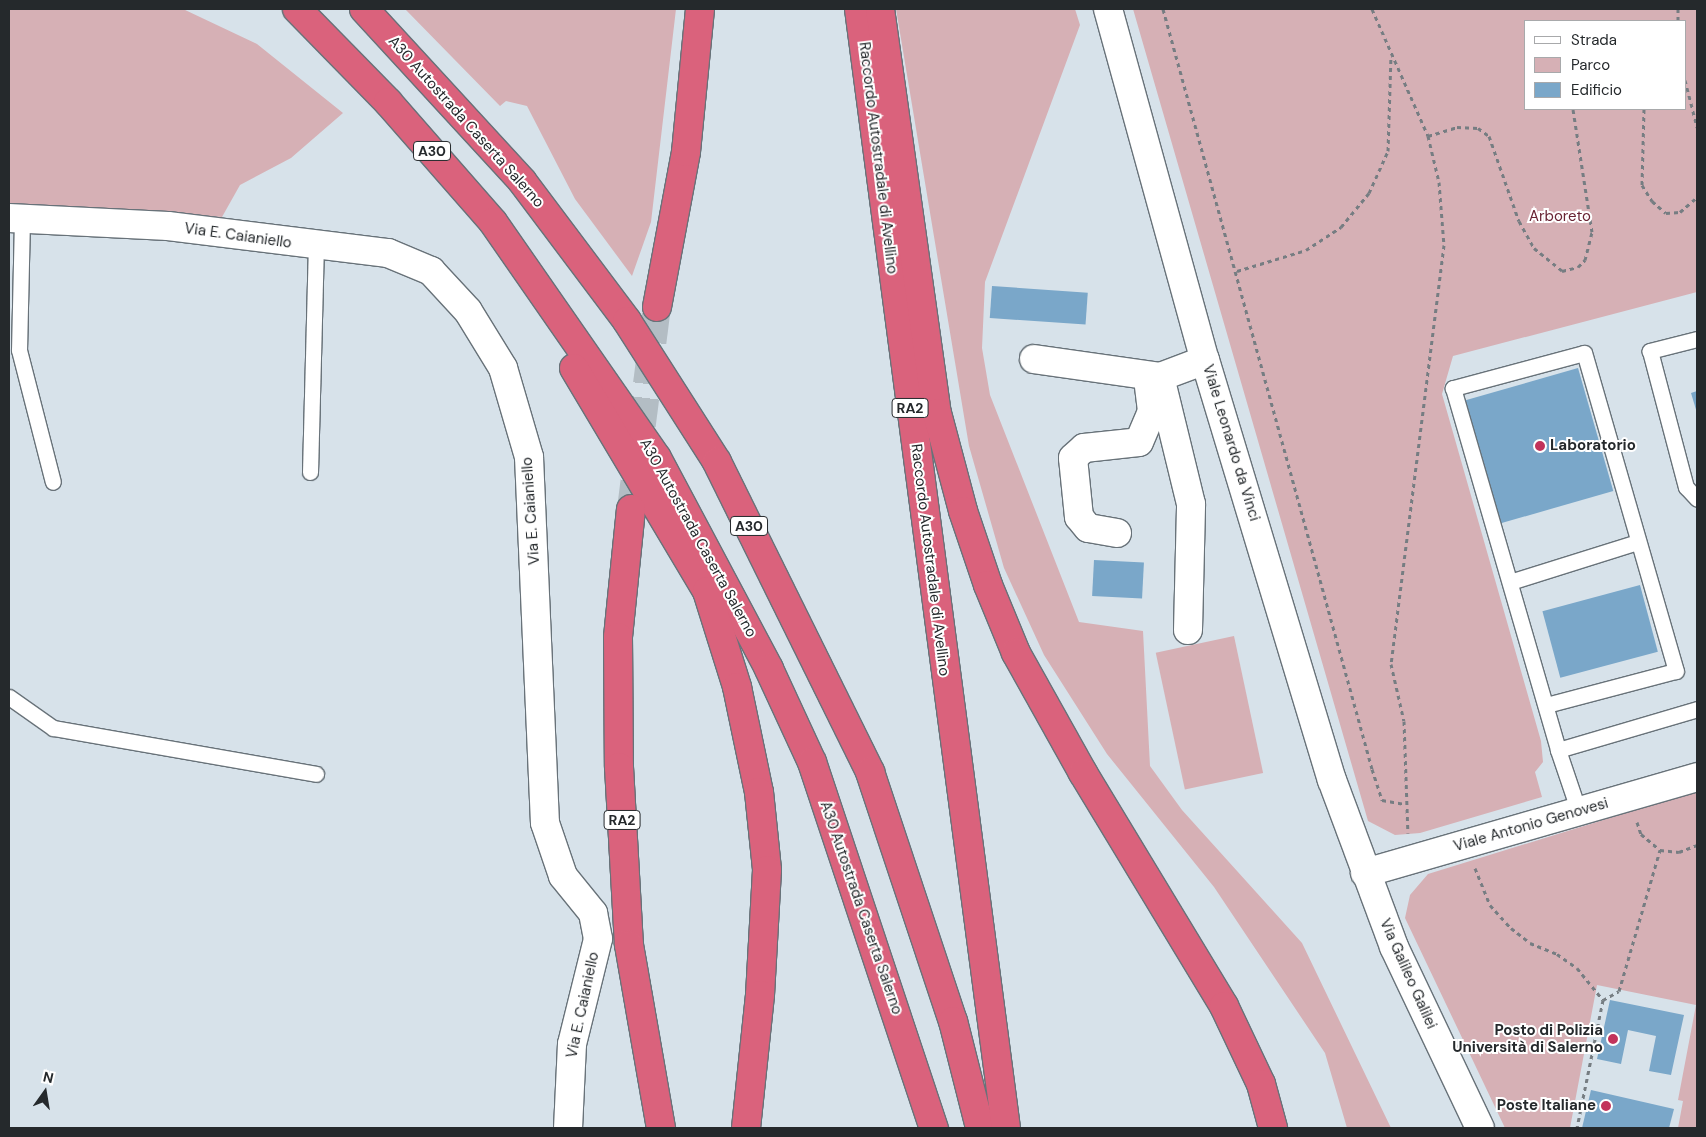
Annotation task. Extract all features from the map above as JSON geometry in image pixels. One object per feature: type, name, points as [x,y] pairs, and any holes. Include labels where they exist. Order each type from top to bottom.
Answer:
[{"type":"highway","name":"A30 Autostrada Caserta Salerno","points":[[297,9],[331,42],[467,190],[526,266],[658,458],[769,669],[812,762],[934,1128]]},
{"type":"highway","name":"A30 Autostrada Caserta Salerno","points":[[364,9],[522,181],[628,321],[717,462],[870,772],[952,1021],[980,1128]]},
{"type":"highway","points":[[657,307],[686,152],[700,9]]},
{"type":"highway","name":"Raccordo Autostradale di Avellino","points":[[859,9],[1006,1128]]},
{"type":"highway","points":[[880,9],[937,413],[963,511],[988,586],[1016,653],[1083,773],[1224,1006],[1261,1084],[1273,1128]]},
{"type":"highway","points":[[526,266],[533,301],[641,474],[707,592],[737,688],[759,792],[767,870],[760,995],[746,1128]]},
{"type":"highway","name":"RA2","points":[[631,509],[618,637],[619,767],[629,945],[661,1128]]},
{"type":"street","name":"Viale Leonardo da Vinci","points":[[1108,9],[1205,360],[1332,780],[1366,873]]},
{"type":"street","name":"Via E. Caianiello","points":[[15,218],[168,226],[316,246],[388,253],[431,271],[468,312],[506,377],[528,457],[545,823],[563,876],[593,913],[598,939],[572,1044],[568,1128]]},
{"type":"street","points":[[1034,359],[1154,377],[1205,360]]},
{"type":"street","points":[[1117,533],[1088,528],[1079,517],[1073,458],[1084,448],[1139,442],[1152,411],[1154,377]]},
{"type":"street","points":[[1154,377],[1191,504],[1188,630]]},
{"type":"street","name":"Viale Antonio Genovesi","points":[[1366,873],[1411,858],[1579,812],[1697,777]]},
{"type":"street","name":"Via Galileo Galilei","points":[[1366,873],[1394,947],[1480,1128]]},
{"type":"lane","points":[[15,218],[18,350],[53,482]]},
{"type":"lane","points":[[310,472],[316,246]]},
{"type":"lane","points":[[1697,339],[1650,351],[1686,488],[1697,499]]},
{"type":"lane","points":[[1546,705],[1676,671],[1584,353],[1453,388],[1558,750],[1579,812]]},
{"type":"lane","points":[[1510,582],[1638,542]]},
{"type":"lane","points":[[9,697],[53,728],[316,774]]},
{"type":"lane","points":[[1558,750],[1697,709]]},
{"type":"path","points":[[1163,9],[1237,271],[1372,769],[1382,800],[1405,804]]},
{"type":"path","points":[[1372,9],[1428,136],[1439,182],[1444,245],[1391,664],[1404,721],[1405,804],[1411,858]]},
{"type":"path","points":[[1237,271],[1306,250],[1341,228],[1369,193],[1388,151],[1391,52]]},
{"type":"path","points":[[1686,84],[1697,127]]},
{"type":"path","points":[[1428,136],[1457,127],[1478,128],[1489,136],[1518,221],[1534,248],[1562,271],[1578,267],[1585,260],[1592,232],[1573,110]]},
{"type":"path","points":[[1644,110],[1642,185],[1652,201],[1666,213],[1680,212],[1697,197]]},
{"type":"path","points":[[1628,798],[1641,834],[1660,850],[1679,852],[1697,845]]},
{"type":"path","points":[[1465,844],[1490,905],[1530,943],[1557,954],[1578,968],[1603,1000]]},
{"type":"path","points":[[1577,1128],[1603,1000],[1619,991],[1660,850]]},
{"type":"green space","points":[[9,9],[183,9],[257,44],[343,113],[291,158],[240,185],[222,217],[9,206]]},
{"type":"green space","points":[[405,9],[676,9],[651,222],[632,276],[575,199],[527,106],[506,101],[500,106]]},
{"type":"green space","points":[[896,9],[1075,9],[1080,25],[985,282],[982,348],[990,395],[1079,622],[1143,631],[1150,766],[1182,810],[1302,943],[1391,1128],[1347,1128],[1325,1053],[1214,887],[1107,754],[1044,655],[1004,568],[969,446]]},
{"type":"green space","name":"Arboreto","points":[[1133,9],[1697,9],[1697,292],[1453,356],[1442,394],[1541,741],[1543,762],[1535,772],[1542,797],[1420,833],[1395,835],[1368,821]]},
{"type":"green space","points":[[1234,636],[1263,773],[1185,790],[1156,653]]},
{"type":"green space","points":[[1697,791],[1697,1128],[1678,1128],[1683,1101],[1678,1100],[1696,1005],[1597,985],[1570,1128],[1505,1128],[1405,918],[1410,895],[1428,874]]},
{"type":"building","points":[[992,286],[1088,293],[1086,325],[990,318]]},
{"type":"building","name":"Laboratorio","points":[[1578,368],[1613,491],[1501,523],[1466,400]]},
{"type":"building","points":[[1697,391],[1697,413],[1691,393]]},
{"type":"building","points":[[1094,560],[1144,563],[1142,599],[1092,596]]},
{"type":"building","points":[[1640,585],[1658,652],[1560,678],[1542,611]]},
{"type":"building","points":[[1610,1000],[1684,1015],[1671,1075],[1649,1071],[1656,1036],[1628,1030],[1621,1064],[1597,1059]]},
{"type":"building","points":[[1591,1090],[1674,1109],[1669,1128],[1582,1128]]},
{"type":"tunnel","points":[[631,509],[657,307]]},
{"type":"place","name":"Laboratorio","points":[[1540,446]]},
{"type":"place","name":"Posto di Polizia Università di Salerno","points":[[1613,1039]]},
{"type":"place","name":"Poste Italiane","points":[[1606,1106]]}]
